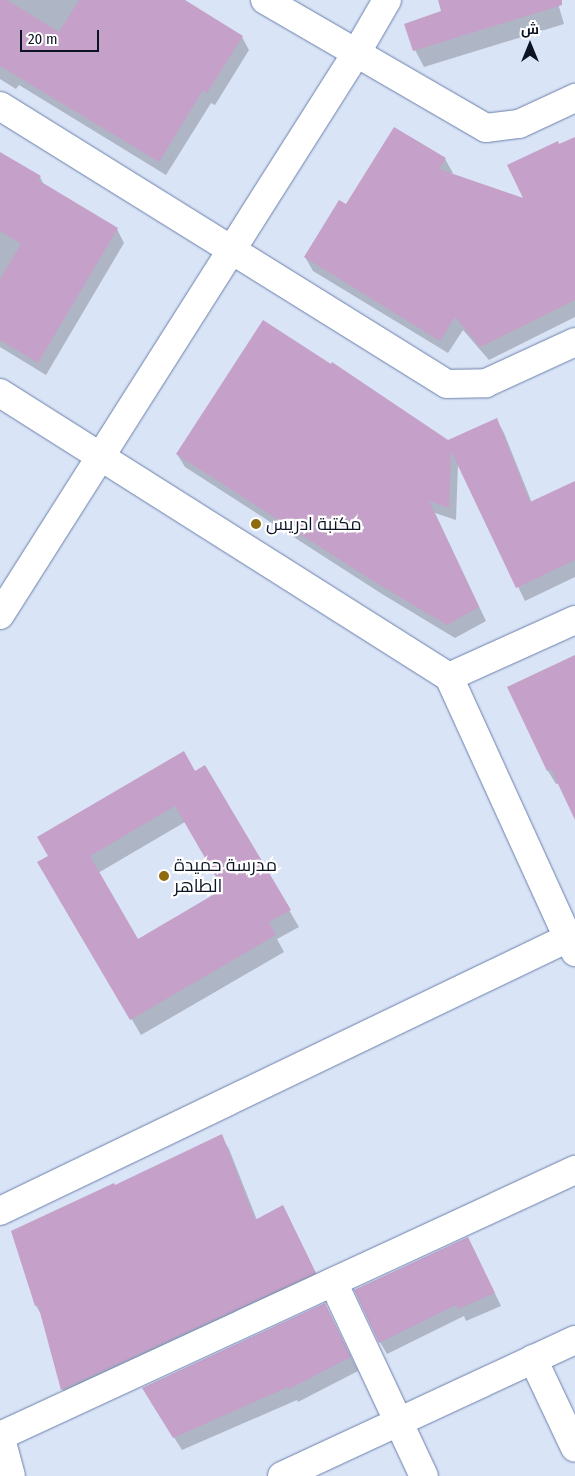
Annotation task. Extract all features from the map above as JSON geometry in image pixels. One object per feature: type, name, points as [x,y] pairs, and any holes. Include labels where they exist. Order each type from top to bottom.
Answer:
[{"type":"street","points":[[265,0],[486,128],[519,124],[575,98]]},
{"type":"street","points":[[0,615],[357,52],[386,0]]},
{"type":"street","points":[[0,106],[447,384],[486,383],[575,342]]},
{"type":"street","points":[[0,392],[449,677],[573,942],[0,1211]]},
{"type":"street","points":[[449,677],[575,620]]},
{"type":"street","points":[[12,1476],[0,1436],[575,1170]]},
{"type":"street","points":[[333,1282],[397,1422],[424,1476]]},
{"type":"street","points":[[282,1476],[575,1340]]},
{"type":"street","points":[[533,1359],[575,1448]]},
{"type":"building","points":[[0,0],[7,0],[59,32],[79,0],[185,0],[243,36],[207,93],[203,90],[159,162],[0,66]]},
{"type":"building","points":[[438,0],[562,0],[562,5],[413,51],[404,24],[441,11]]},
{"type":"building","points":[[394,127],[446,158],[439,169],[523,198],[507,165],[558,141],[559,144],[575,137],[575,300],[480,347],[455,317],[440,341],[304,257],[339,200],[346,204]]},
{"type":"building","points":[[0,152],[41,176],[38,180],[118,228],[38,363],[0,340],[0,279],[21,244],[0,231]]},
{"type":"building","points":[[263,320],[331,364],[332,362],[448,440],[497,418],[530,502],[575,481],[575,560],[516,588],[451,451],[449,508],[429,501],[479,607],[447,625],[373,581],[176,454]]},
{"type":"building","points":[[575,655],[575,820],[551,769],[547,771],[507,687]]},
{"type":"building","points":[[184,751],[195,771],[205,765],[291,910],[269,922],[276,935],[130,1020],[37,862],[48,856],[37,837]],"holes":[[[175,806],[223,889],[138,939],[90,856]]]},
{"type":"building","points":[[222,1134],[255,1220],[283,1205],[316,1273],[61,1390],[38,1305],[35,1306],[11,1231],[114,1183],[115,1185]]},
{"type":"building","points":[[468,1237],[495,1293],[458,1309],[456,1305],[379,1343],[354,1290]]},
{"type":"building","points":[[325,1303],[351,1357],[289,1389],[288,1387],[173,1438],[142,1388]]},
{"type":"place","name":"مكتبة ادريس","points":[[256,524]]},
{"type":"place","name":"مدرسة حميدة الطاهر","points":[[164,876]]}]
